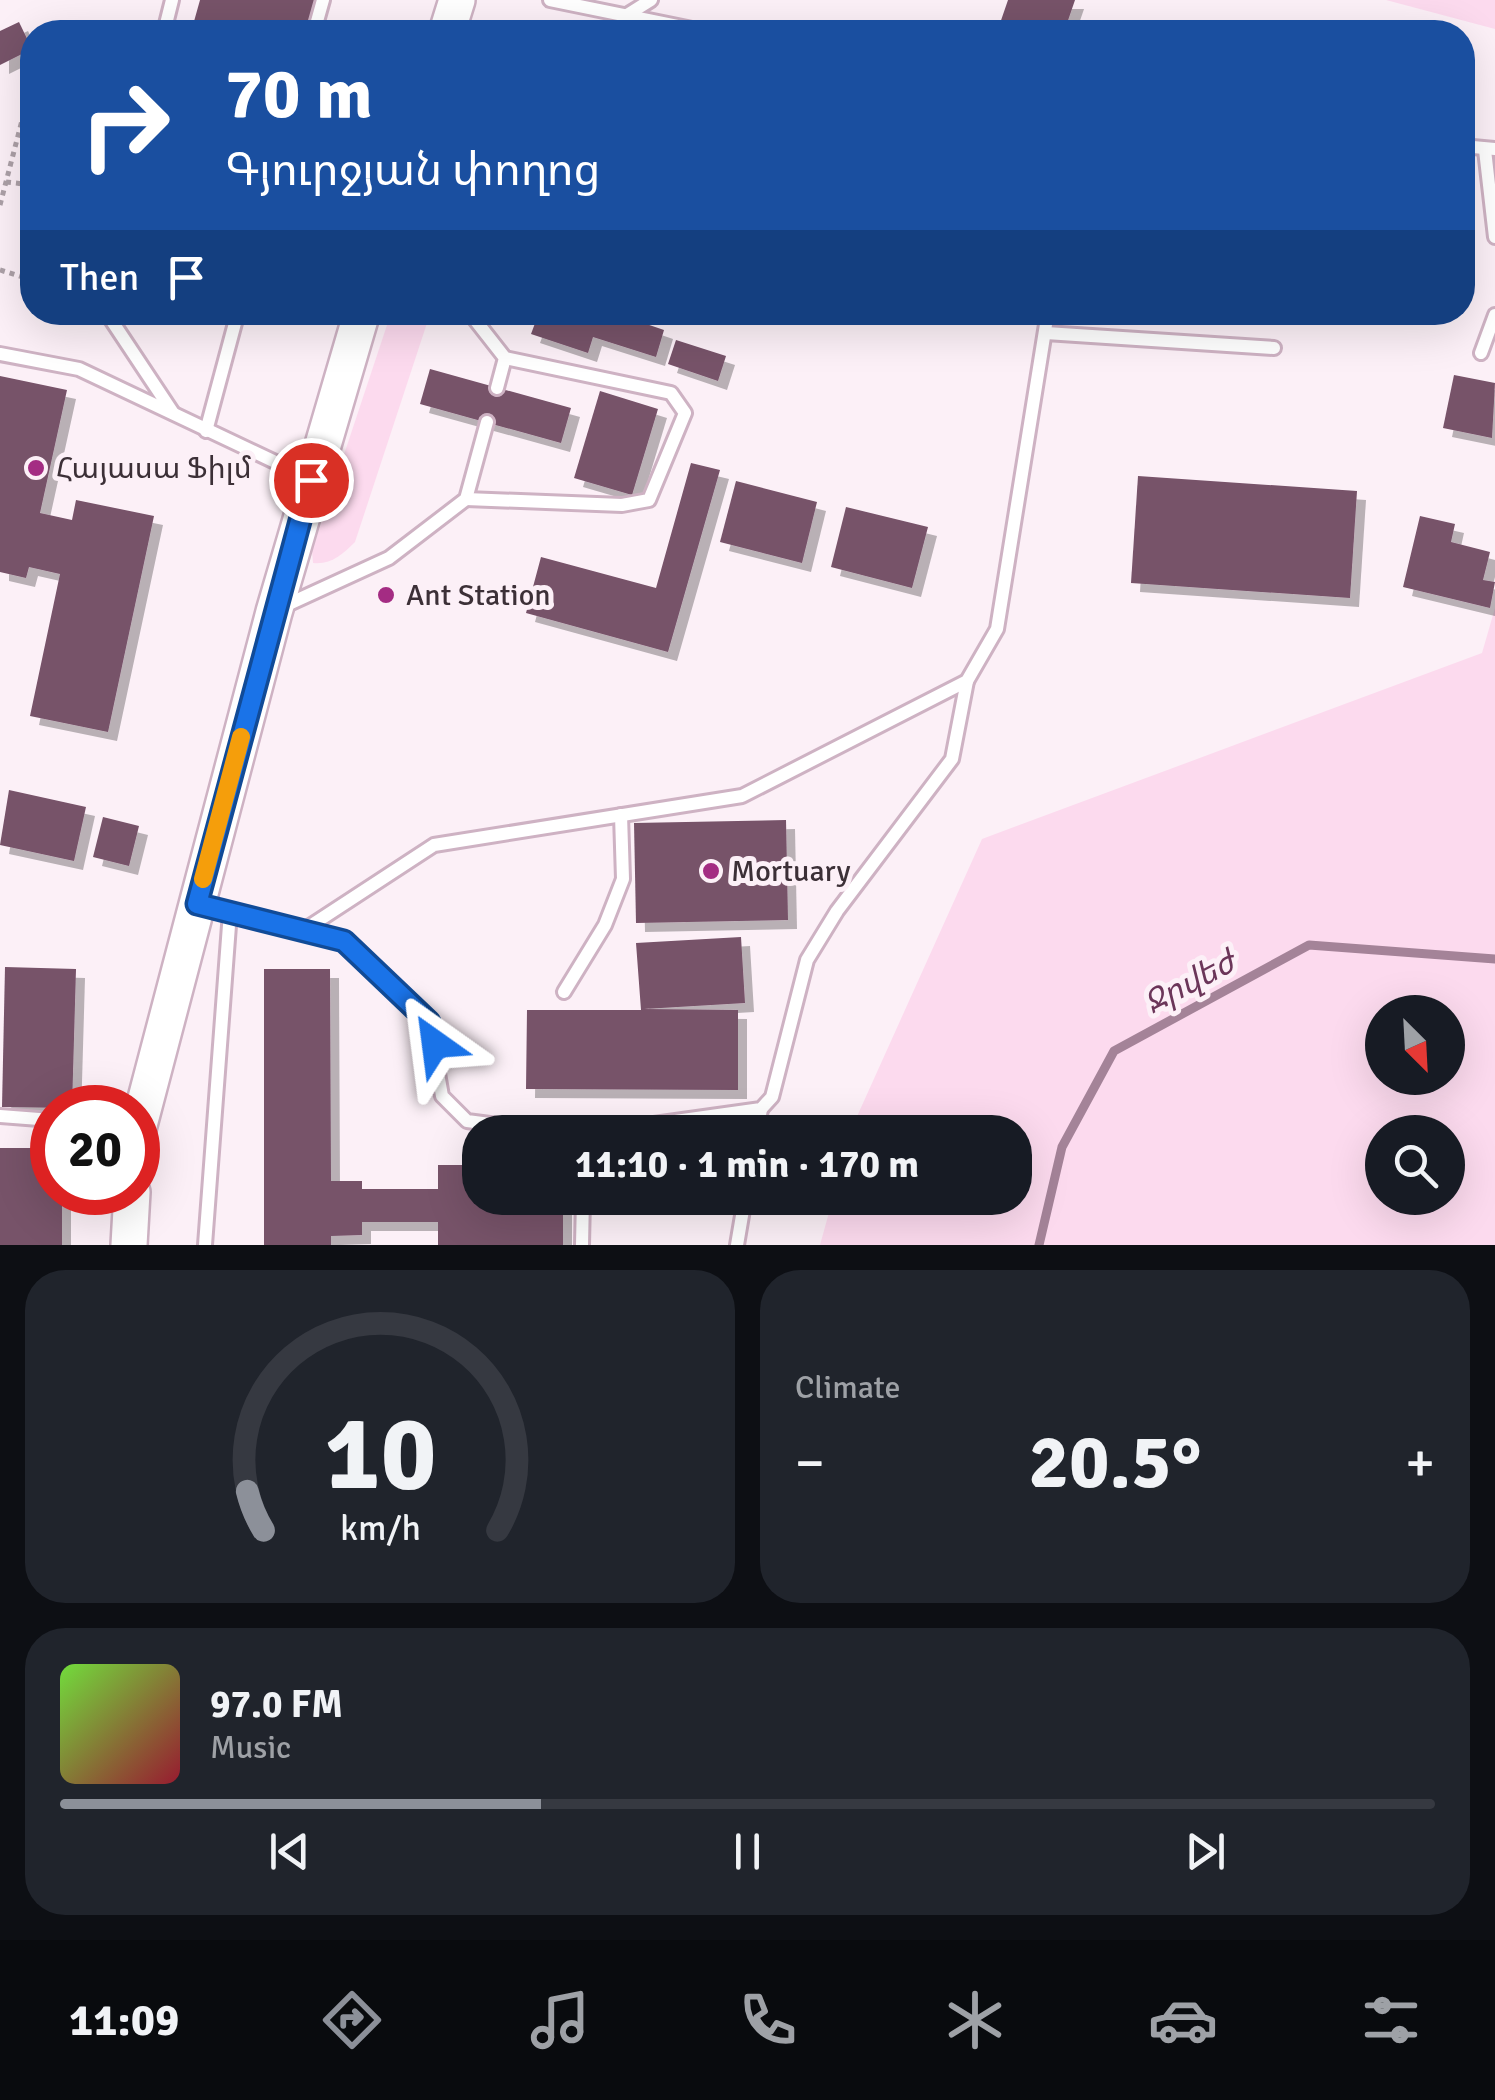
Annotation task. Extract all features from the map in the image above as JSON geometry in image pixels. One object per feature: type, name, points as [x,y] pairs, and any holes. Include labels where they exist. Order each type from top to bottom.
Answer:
[{"type":"main road","points":[[153,1085],[214,908],[274,612],[358,325]]},
{"type":"main road","points":[[129,1245],[131,1215]]},
{"type":"lane","points":[[550,0],[651,20]]},
{"type":"lane","points":[[627,15],[651,0]]},
{"type":"lane","points":[[1490,150],[1495,237]]},
{"type":"lane","points":[[1481,353],[1495,315]]},
{"type":"lane","points":[[115,325],[174,415]]},
{"type":"lane","points":[[206,431],[235,325]]},
{"type":"lane","points":[[466,500],[622,505],[649,500],[685,413],[671,394],[505,358],[479,325]]},
{"type":"lane","points":[[760,1115],[772,1096],[807,960],[837,911],[952,759],[967,681],[998,629],[1047,325]]},
{"type":"lane","points":[[1046,333],[1274,348]]},
{"type":"lane","points":[[0,354],[79,369],[311,480]]},
{"type":"lane","points":[[497,388],[505,358]]},
{"type":"lane","points":[[274,612],[389,558],[466,500],[487,422]]},
{"type":"lane","points":[[304,930],[434,845],[742,796],[967,681]]},
{"type":"lane","points":[[564,992],[605,925],[623,879],[621,815]]},
{"type":"lane","points":[[205,1245],[214,908],[344,941],[429,1022],[442,1096],[462,1116]]},
{"type":"lane","points":[[713,1115],[761,1108]]},
{"type":"lane","points":[[0,1116],[30,1118]]},
{"type":"lane","points":[[582,1245],[583,1215]]},
{"type":"lane","points":[[737,1245],[742,1215]]},
{"type":"path","points":[[0,205],[20,130]]},
{"type":"path","points":[[6,182],[20,184]]},
{"type":"shaded area","points":[[1386,0],[1495,0],[1495,29],[1475,24],[1475,20],[1461,20]]},
{"type":"shaded area","points":[[387,325],[426,325],[355,542],[331,560],[319,563],[313,563],[312,551]]},
{"type":"shaded area","points":[[1495,608],[1495,1245],[820,1245],[828,1215],[1032,1215],[1032,1115],[858,1115],[982,839],[1482,653]]},
{"type":"building","points":[[200,0],[318,0],[312,20],[194,20]]},
{"type":"building","points":[[1008,0],[1075,0],[1068,20],[1001,20]]},
{"type":"building","points":[[20,24],[20,55],[0,65],[0,31]]},
{"type":"building","points":[[534,325],[649,325],[664,330],[656,357],[593,337],[588,353],[531,334]]},
{"type":"building","points":[[676,340],[726,356],[718,381],[668,364]]},
{"type":"building","points":[[430,369],[571,408],[561,443],[420,404]]},
{"type":"building","points":[[1454,375],[1495,383],[1492,438],[1443,428]]},
{"type":"building","points":[[0,376],[67,390],[40,513],[72,520],[76,500],[154,516],[108,732],[30,716],[60,574],[29,567],[26,578],[0,572]]},
{"type":"building","points":[[600,391],[658,409],[632,495],[574,478]]},
{"type":"building","points":[[691,463],[720,470],[668,652],[526,613],[541,557],[656,588]]},
{"type":"building","points":[[1138,476],[1357,491],[1350,598],[1131,583]]},
{"type":"building","points":[[736,481],[817,502],[802,563],[720,542]]},
{"type":"building","points":[[846,507],[928,527],[912,588],[831,567]]},
{"type":"building","points":[[1420,516],[1455,524],[1451,542],[1490,552],[1483,580],[1495,582],[1490,608],[1403,587]]},
{"type":"building","points":[[9,790],[86,807],[74,861],[0,845]]},
{"type":"building","points":[[103,817],[139,826],[129,866],[93,857]]},
{"type":"building","name":"Mortuary","points":[[786,820],[788,920],[636,923],[634,823]]},
{"type":"building","points":[[741,937],[745,1003],[644,1009],[738,1010],[738,1090],[526,1089],[527,1010],[641,1010],[636,943]]},
{"type":"building","points":[[5,967],[76,969],[73,1085],[30,1085],[30,1107],[2,1107]]},
{"type":"building","points":[[264,969],[330,969],[331,1181],[362,1181],[362,1189],[438,1189],[438,1165],[462,1165],[462,1215],[563,1215],[563,1245],[438,1245],[438,1222],[362,1222],[362,1235],[331,1236],[331,1245],[264,1245]]},
{"type":"building","points":[[0,1148],[30,1148],[30,1215],[62,1215],[62,1245],[0,1245]]},
{"type":"waterway","name":"Ջրվեժ","points":[[1039,1245],[1062,1147],[1114,1051],[1309,945],[1495,959]]},
{"type":"slow traffic","points":[[203,879],[241,737]]},
{"type":"place","name":"Հայասա Ֆիլմ","points":[[36,468]]},
{"type":"place","name":"Ant Station","points":[[386,595]]},
{"type":"place","name":"Mortuary","points":[[711,871]]},
{"type":"route","points":[[311,480],[197,904],[344,941],[429,1022],[435,1044]]}]
